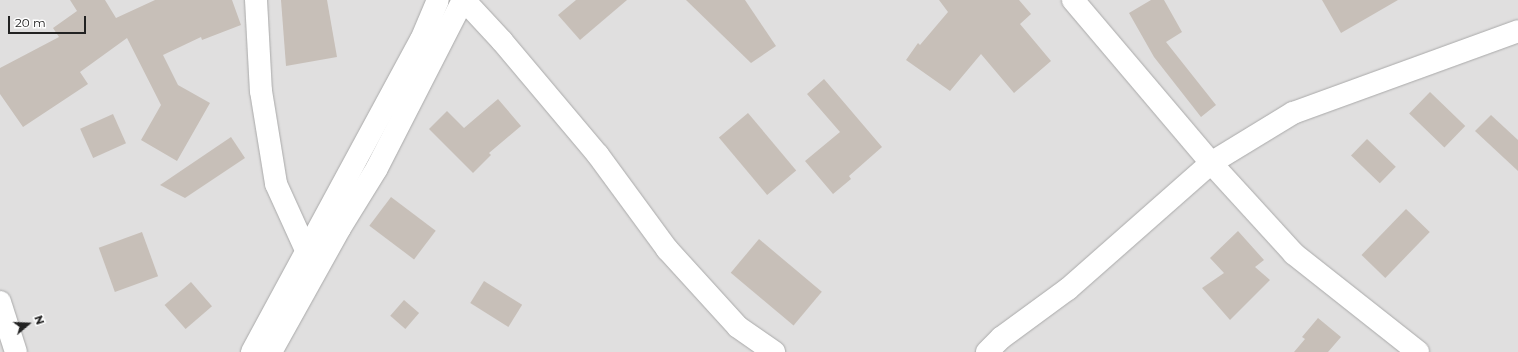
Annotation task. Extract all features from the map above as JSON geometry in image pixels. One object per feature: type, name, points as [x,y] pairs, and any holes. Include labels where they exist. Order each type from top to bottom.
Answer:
[{"type":"street","points":[[256,0],[260,91],[276,184],[306,250]]},
{"type":"street","points":[[252,352],[421,40],[438,0]]},
{"type":"street","points":[[271,352],[340,228],[377,168],[464,0],[502,41],[598,155],[667,249],[738,327],[774,352]]},
{"type":"street","points":[[1073,0],[1211,163],[1294,254],[1418,352]]},
{"type":"street","points":[[987,352],[1001,338],[1068,288],[1211,163],[1293,113],[1518,31]]},
{"type":"street","points":[[0,302],[16,352]]},
{"type":"shaded area","points":[[0,0],[1518,0],[1518,352],[0,352]]},
{"type":"building","points":[[70,0],[105,0],[116,18],[155,0],[232,0],[241,25],[202,40],[201,37],[163,55],[178,85],[210,103],[177,161],[141,140],[161,105],[127,38],[80,72],[88,84],[23,127],[0,94],[0,68],[59,37],[53,28],[77,11]]},
{"type":"building","points":[[281,0],[327,0],[337,57],[286,66]]},
{"type":"building","points":[[576,0],[627,0],[580,40],[558,15]]},
{"type":"building","points":[[686,0],[745,0],[776,46],[751,63]]},
{"type":"building","points":[[939,0],[1019,0],[1031,14],[1020,24],[1051,61],[1014,93],[981,54],[950,91],[906,60],[918,43],[920,45],[948,12]]},
{"type":"building","points":[[1151,0],[1164,0],[1182,32],[1166,42],[1216,105],[1201,117],[1154,57],[1129,13]]},
{"type":"building","points":[[1322,0],[1398,0],[1341,33]]},
{"type":"building","points":[[824,79],[882,147],[849,176],[851,179],[833,194],[805,161],[840,132],[807,94]]},
{"type":"building","points":[[1430,92],[1465,126],[1444,148],[1409,114]]},
{"type":"building","points":[[498,99],[521,126],[489,153],[491,155],[473,173],[429,129],[447,111],[464,128]]},
{"type":"building","points":[[748,113],[796,170],[767,195],[719,137]]},
{"type":"building","points":[[113,114],[126,143],[93,158],[80,129]]},
{"type":"building","points":[[1491,115],[1518,140],[1518,171],[1475,131]]},
{"type":"building","points":[[231,137],[245,158],[185,198],[160,185]]},
{"type":"building","points":[[1367,139],[1396,167],[1380,183],[1351,156]]},
{"type":"building","points":[[391,197],[436,231],[414,259],[369,226]]},
{"type":"building","points":[[1406,209],[1430,232],[1385,278],[1362,255]]},
{"type":"building","points":[[1238,231],[1264,260],[1255,267],[1270,280],[1230,320],[1202,288],[1224,273],[1210,258]]},
{"type":"building","points":[[142,232],[158,276],[115,292],[99,248]]},
{"type":"building","points":[[759,239],[822,292],[794,325],[731,273]]},
{"type":"building","points":[[484,281],[522,305],[508,327],[470,303]]},
{"type":"building","points":[[191,282],[212,306],[186,329],[165,305]]},
{"type":"building","points":[[404,300],[419,313],[405,329],[390,316]]},
{"type":"building","points":[[1318,318],[1341,337],[1328,352],[1294,352],[1305,339],[1302,337]]}]
